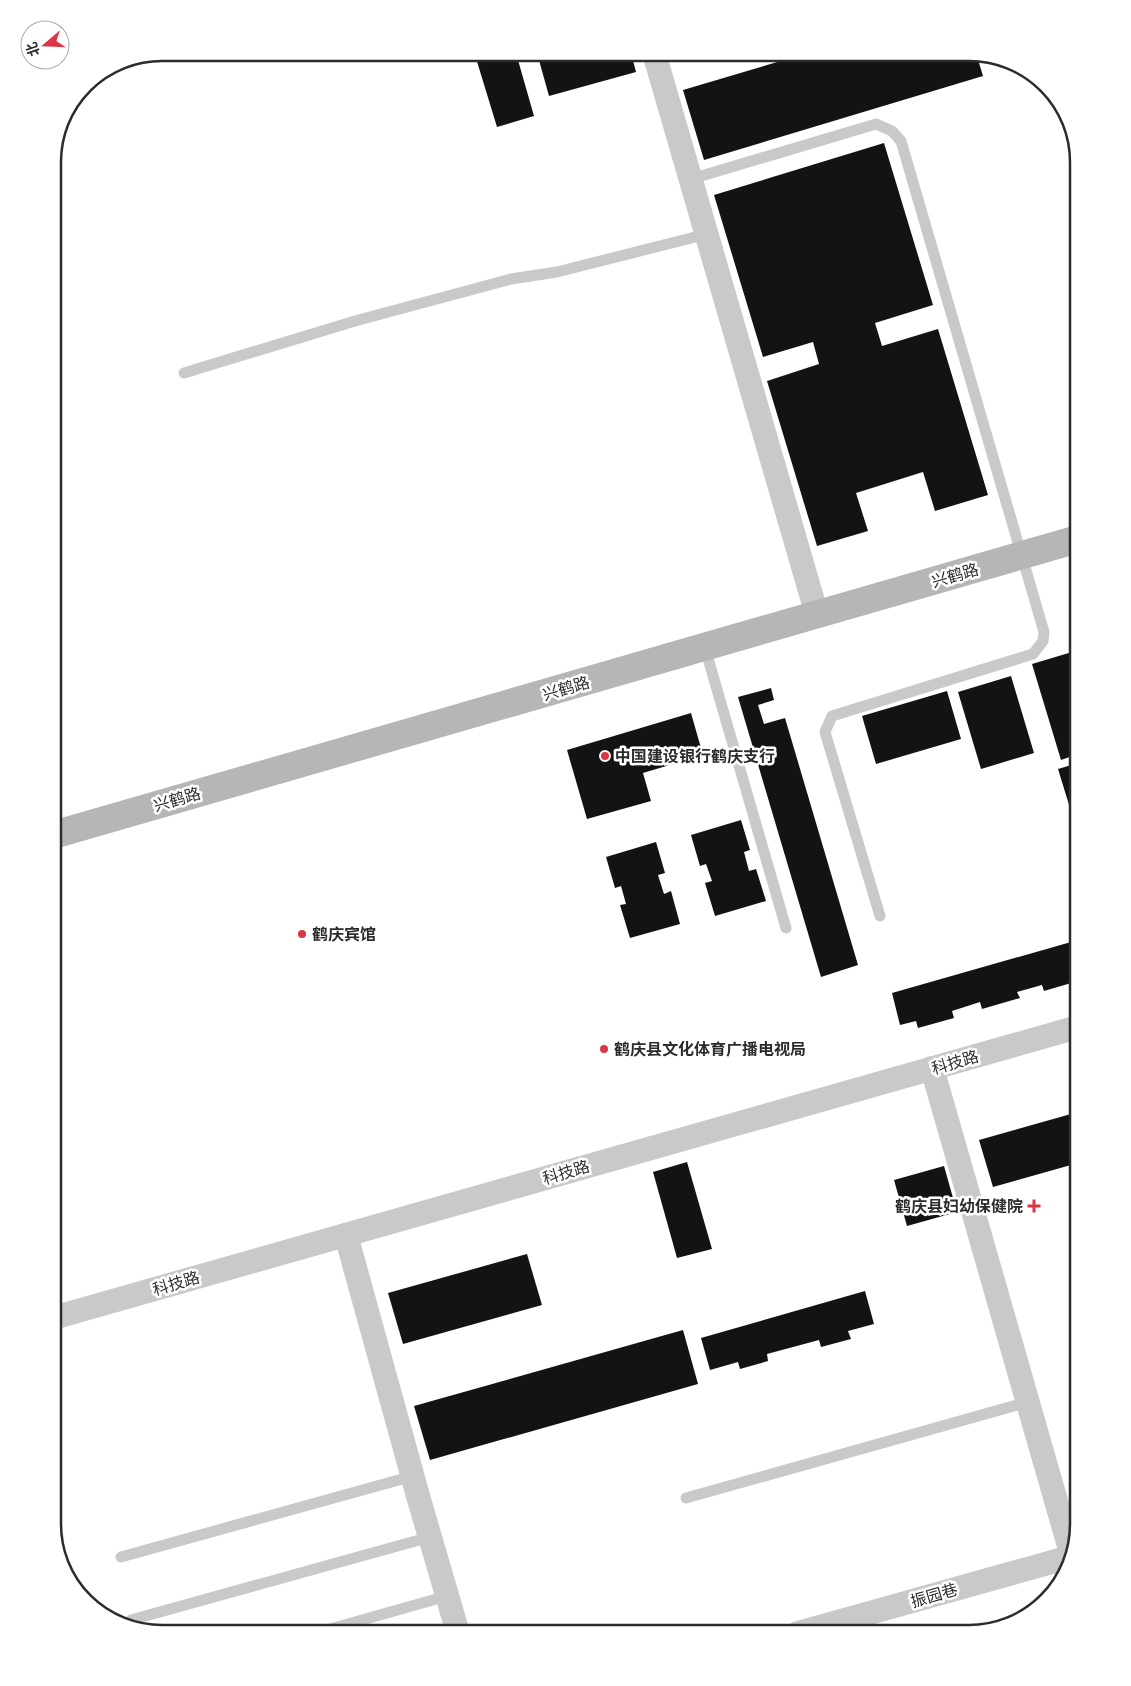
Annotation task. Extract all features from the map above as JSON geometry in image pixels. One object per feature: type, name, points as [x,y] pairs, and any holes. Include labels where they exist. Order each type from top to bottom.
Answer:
[{"type":"main road","name":"兴鹤路","points":[[61,833],[1070,541]]},
{"type":"street","points":[[656,61],[817,615]]},
{"type":"street","name":"科技路","points":[[61,1315],[1070,1029]]},
{"type":"street","points":[[932,1068],[1068,1542]]},
{"type":"street","points":[[346,1235],[456,1625]]},
{"type":"street","name":"振园巷","points":[[835,1625],[1063,1559]]},
{"type":"lane","points":[[691,179],[876,124],[892,131],[901,141],[1044,632],[1043,641],[1033,654],[832,716],[825,732],[880,916]]},
{"type":"lane","points":[[184,374],[355,321],[511,279],[557,272],[706,234]]},
{"type":"lane","points":[[705,648],[786,928]]},
{"type":"lane","points":[[686,1498],[1028,1402]]},
{"type":"lane","points":[[121,1557],[413,1476]]},
{"type":"lane","points":[[132,1620],[430,1537]]},
{"type":"lane","points":[[344,1625],[447,1596]]},
{"type":"building","points":[[477,61],[518,61],[534,116],[497,127]]},
{"type":"building","points":[[539,61],[633,61],[636,72],[549,96]]},
{"type":"building","points":[[781,61],[975,61],[979,62],[983,76],[704,160],[683,90]]},
{"type":"building","points":[[884,143],[933,305],[875,323],[882,346],[938,329],[988,495],[935,511],[923,472],[856,493],[868,531],[817,546],[767,381],[819,364],[813,342],[763,357],[714,195]]},
{"type":"building","points":[[1070,653],[1070,757],[1061,760],[1032,664]]},
{"type":"building","points":[[1011,676],[1034,753],[981,769],[958,692]]},
{"type":"building","points":[[771,688],[774,700],[758,705],[764,724],[785,718],[858,965],[821,977],[738,697]]},
{"type":"building","points":[[947,691],[961,739],[876,764],[862,716]]},
{"type":"building","points":[[691,713],[703,755],[643,773],[651,801],[587,819],[567,750]]},
{"type":"building","points":[[1070,765],[1070,808],[1058,769]]},
{"type":"building","points":[[741,820],[750,850],[744,852],[749,871],[756,869],[766,901],[715,916],[705,883],[712,881],[706,864],[700,866],[691,835]]},
{"type":"building","points":[[656,842],[665,873],[658,875],[664,894],[671,891],[680,924],[630,938],[620,905],[626,904],[621,886],[615,888],[606,857]]},
{"type":"building","points":[[1070,942],[1070,983],[1044,991],[1042,985],[1017,992],[1020,998],[982,1009],[980,1002],[952,1011],[954,1018],[918,1028],[916,1021],[900,1025],[892,993]]},
{"type":"building","points":[[1070,1114],[1070,1165],[993,1187],[979,1140]]},
{"type":"building","points":[[687,1162],[712,1249],[677,1258],[653,1172]]},
{"type":"building","points":[[944,1166],[957,1212],[907,1226],[894,1180]]},
{"type":"building","points":[[527,1254],[542,1305],[403,1344],[388,1293]]},
{"type":"building","points":[[865,1291],[874,1324],[848,1331],[851,1339],[821,1347],[819,1340],[767,1354],[768,1361],[740,1369],[738,1362],[710,1370],[701,1338]]},
{"type":"building","points":[[683,1330],[698,1384],[430,1460],[414,1406]]},
{"type":"place","name":"中国建设银行鹤庆支行","points":[[605,756]]},
{"type":"place","name":"鹤庆宾馆","points":[[302,934]]},
{"type":"place","name":"鹤庆县文化体育广播电视局","points":[[604,1049]]},
{"type":"place","name":"鹤庆县妇幼保健院","points":[[1034,1206]]}]
